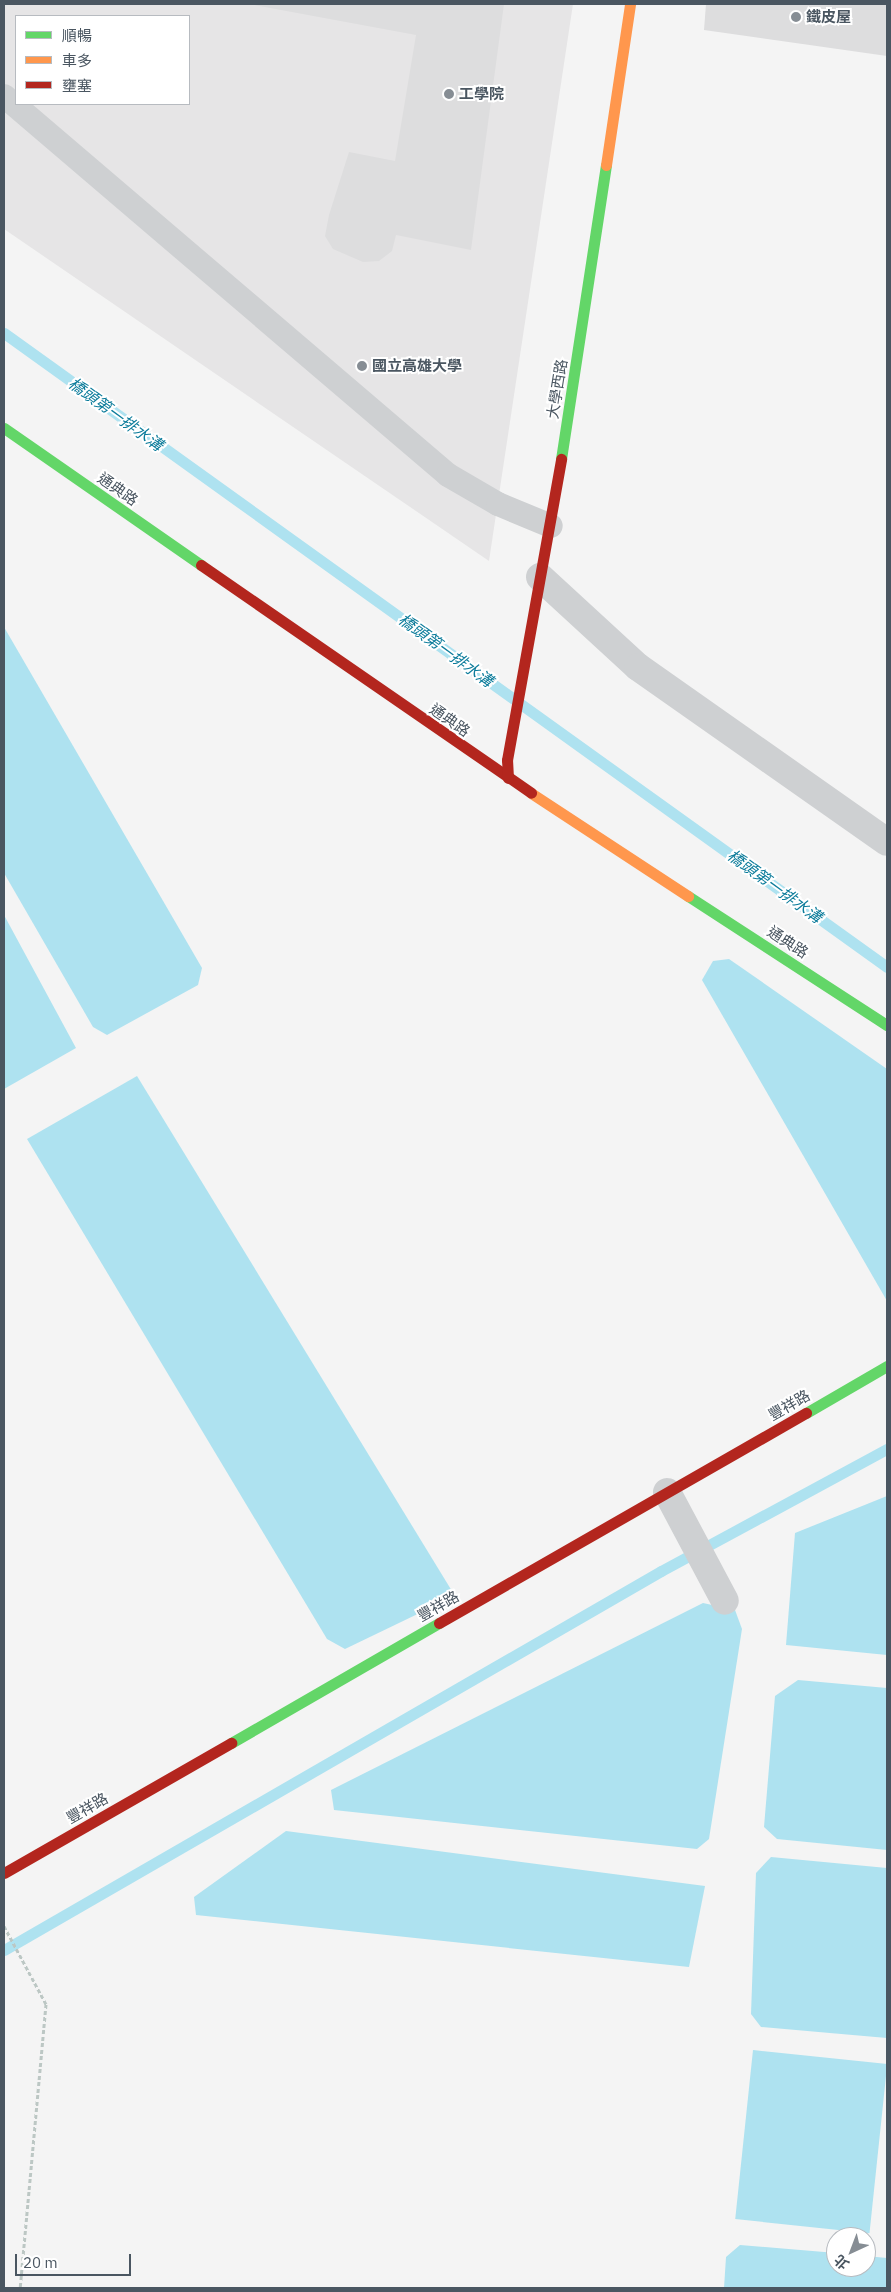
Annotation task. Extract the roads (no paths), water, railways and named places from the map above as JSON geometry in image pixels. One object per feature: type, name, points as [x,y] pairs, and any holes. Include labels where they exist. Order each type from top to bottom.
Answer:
[{"type":"street","name":"大學西路","points":[[508,778],[507,760],[538,585],[551,526],[630,4]]},
{"type":"street","name":"通典路","points":[[4,428],[508,778],[887,1025]]},
{"type":"street","points":[[538,585],[638,667],[887,842]]},
{"type":"street","name":"豐祥路","points":[[4,1873],[887,1366]]},
{"type":"street","points":[[667,1492],[725,1601]]},
{"type":"lane","points":[[4,96],[448,475],[498,504],[551,526]]},
{"type":"water","points":[[4,627],[202,968],[198,985],[107,1035],[93,1027],[4,873]]},
{"type":"water","points":[[4,915],[76,1048],[4,1089]]},
{"type":"water","points":[[729,959],[887,1069],[887,1301],[702,980],[713,961]]},
{"type":"water","points":[[137,1076],[455,1596],[345,1649],[327,1639],[27,1139]]},
{"type":"water","points":[[887,1496],[887,1655],[786,1645],[795,1533]]},
{"type":"water","points":[[703,1603],[735,1610],[742,1629],[709,1839],[697,1849],[334,1810],[331,1790]]},
{"type":"water","points":[[798,1680],[887,1688],[887,1850],[777,1839],[764,1827],[775,1696]]},
{"type":"water","points":[[286,1831],[705,1886],[689,1967],[196,1915],[194,1897]]},
{"type":"water","points":[[771,1857],[887,1868],[887,2038],[761,2027],[751,2014],[756,1873]]},
{"type":"water","points":[[753,2050],[887,2064],[870,2227],[826,2227],[826,2229],[735,2219]]},
{"type":"water","points":[[740,2245],[826,2252],[826,2277],[876,2277],[876,2257],[887,2258],[887,2288],[724,2288],[726,2257]]},
{"type":"waterway","name":"橋頭第一排水溝","points":[[4,333],[887,967]]},
{"type":"waterway","points":[[4,1950],[661,1571],[887,1449]]},
{"type":"place","name":"鐵皮屋","points":[[796,17]]},
{"type":"place","name":"工學院","points":[[449,94]]},
{"type":"place","name":"國立高雄大學","points":[[362,366]]}]
